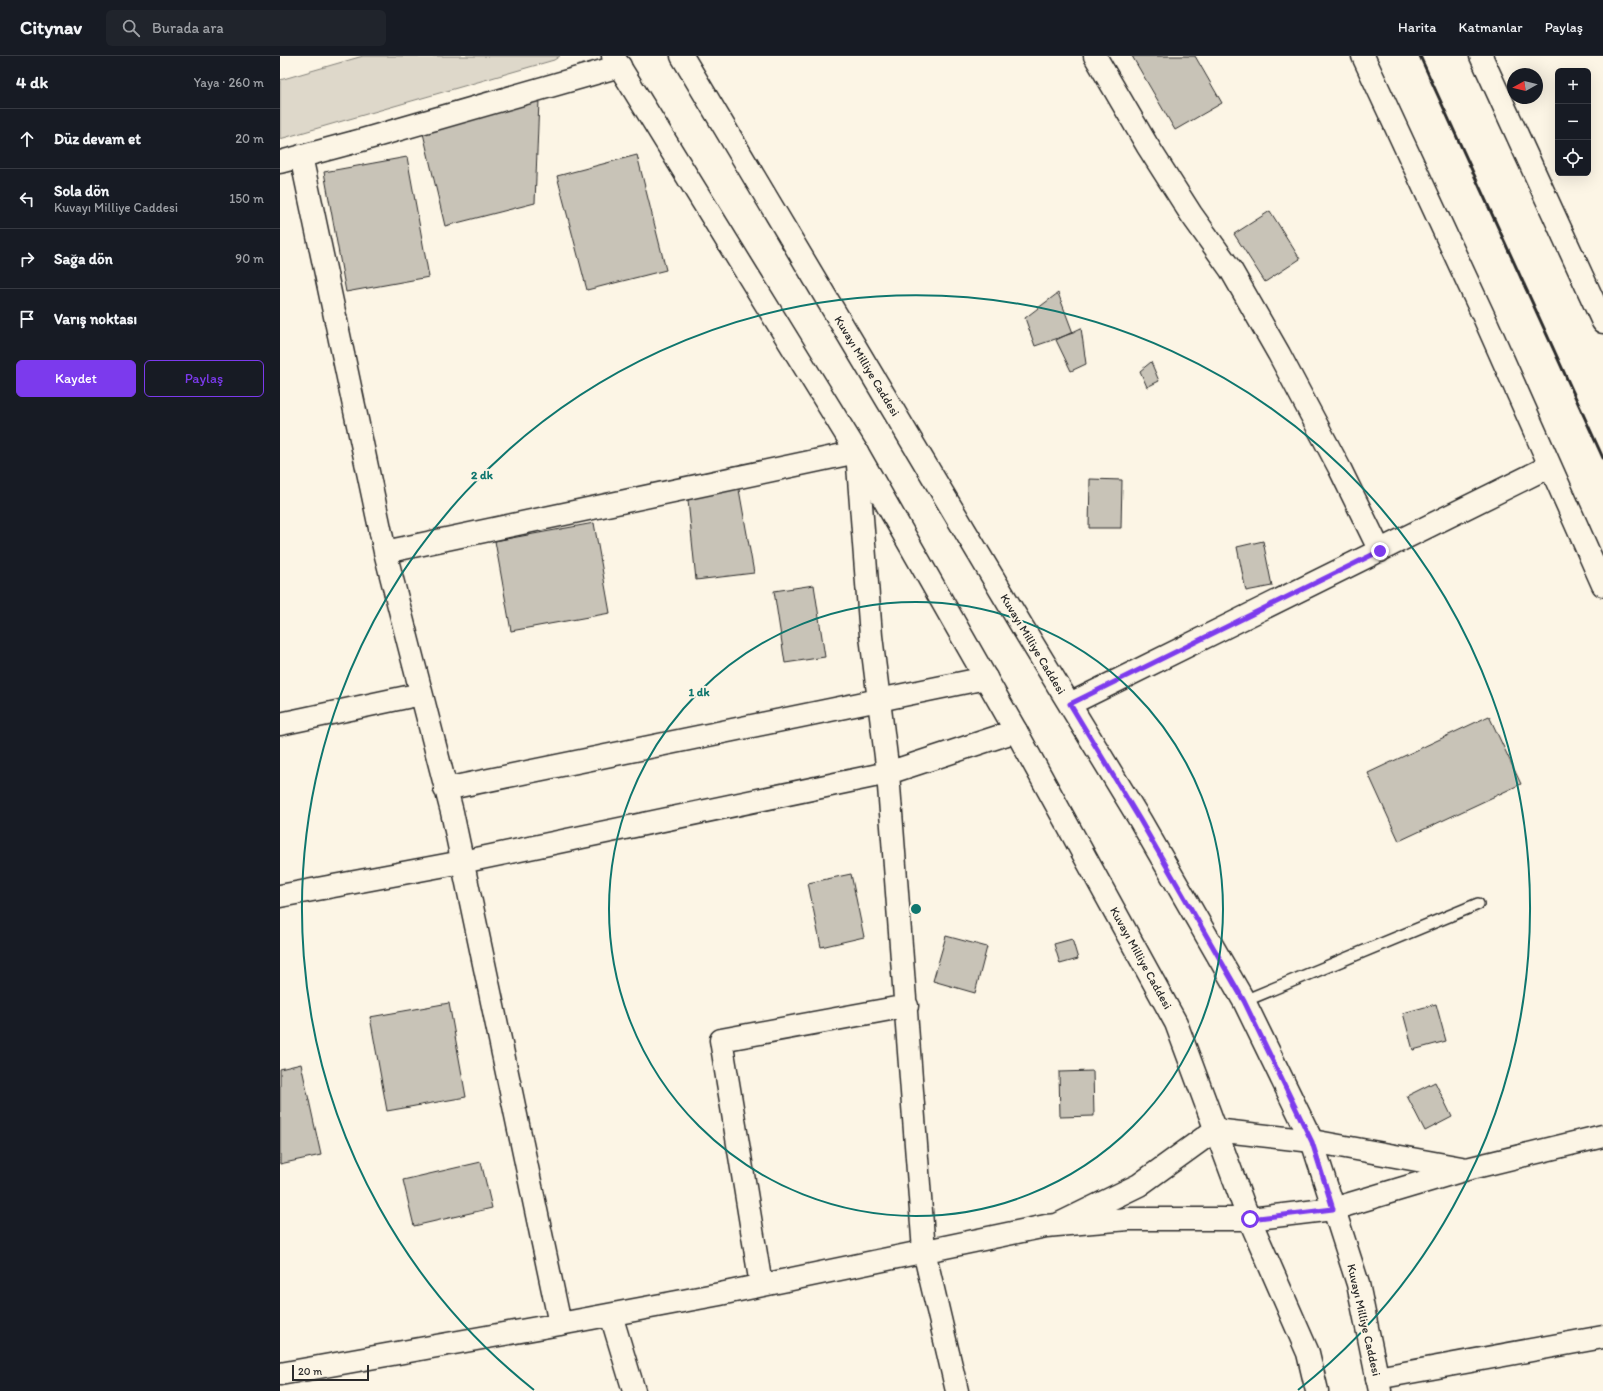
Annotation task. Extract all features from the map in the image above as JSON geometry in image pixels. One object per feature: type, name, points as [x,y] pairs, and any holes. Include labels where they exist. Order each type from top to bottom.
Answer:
[{"type":"street","name":"Kuvayı Milliye Caddesi","points":[[683,56],[1140,820],[1244,1001],[1312,1142],[1358,1284],[1379,1385]]},
{"type":"street","points":[[1095,56],[1179,195],[1235,277],[1279,354],[1340,469],[1380,551]]},
{"type":"street","points":[[1363,56],[1603,585]]},
{"type":"street","points":[[1481,56],[1603,322]]},
{"type":"street","points":[[280,162],[362,140],[617,61]]},
{"type":"street","name":"Kuvayı Milliye Caddesi","points":[[617,61],[857,452],[1016,731],[1176,1023],[1215,1130],[1250,1219],[1308,1352],[1317,1391]]},
{"type":"street","points":[[301,156],[385,552],[462,862],[560,1324]]},
{"type":"street","points":[[385,552],[857,452],[871,636],[888,773],[907,1006],[924,1251],[957,1391]]},
{"type":"street","points":[[1070,704],[1550,466]]},
{"type":"street","points":[[445,789],[986,678]]},
{"type":"street","points":[[280,724],[421,694]]},
{"type":"street","points":[[280,896],[462,862],[888,773],[1016,731]]},
{"type":"street","points":[[761,1285],[721,1040],[907,1006]]},
{"type":"street","points":[[1057,1225],[1139,1185],[1215,1130],[1312,1142],[1467,1169]]},
{"type":"street","points":[[282,1377],[611,1315],[1057,1225],[1128,1219],[1250,1219],[1333,1209],[1467,1169],[1603,1136]]},
{"type":"street","points":[[611,1315],[634,1391]]},
{"type":"street","points":[[1379,1385],[1603,1337]]},
{"type":"lane","points":[[1244,1001],[1478,904]]},
{"type":"shaded area","points":[[363,56],[560,56],[554,60],[280,139],[280,80]]},
{"type":"building","points":[[1132,56],[1195,56],[1222,103],[1175,130]]},
{"type":"building","points":[[539,100],[535,203],[445,226],[422,129]]},
{"type":"building","points":[[637,155],[666,270],[587,290],[557,176]]},
{"type":"building","points":[[407,157],[429,277],[346,292],[324,172]]},
{"type":"building","points":[[1270,211],[1300,259],[1265,282],[1234,234]]},
{"type":"building","points":[[1058,293],[1073,333],[1035,346],[1025,318]]},
{"type":"building","points":[[1081,328],[1086,364],[1071,371],[1056,340]]},
{"type":"building","points":[[1151,362],[1159,381],[1147,387],[1140,371]]},
{"type":"building","points":[[1090,479],[1122,480],[1121,528],[1089,528]]},
{"type":"building","points":[[738,484],[754,573],[696,580],[688,500]]},
{"type":"building","points":[[594,523],[610,613],[511,631],[495,541]]},
{"type":"building","points":[[1263,541],[1272,586],[1246,591],[1237,547]]},
{"type":"building","points":[[814,585],[825,657],[785,663],[774,591]]},
{"type":"building","points":[[1489,716],[1521,784],[1399,841],[1368,773]]},
{"type":"building","points":[[851,874],[864,937],[821,947],[808,883]]},
{"type":"building","points":[[946,936],[987,947],[975,993],[933,981]]},
{"type":"building","points":[[1072,939],[1078,959],[1060,964],[1054,944]]},
{"type":"building","points":[[449,1003],[466,1097],[387,1111],[370,1017]]},
{"type":"building","points":[[1436,1004],[1446,1041],[1413,1050],[1403,1013]]},
{"type":"building","points":[[301,1064],[321,1155],[280,1164],[280,1069]]},
{"type":"building","points":[[1093,1071],[1094,1116],[1060,1117],[1059,1072]]},
{"type":"building","points":[[1435,1082],[1452,1117],[1425,1131],[1407,1096]]},
{"type":"building","points":[[481,1162],[492,1208],[414,1226],[403,1180]]},
{"type":"railway","points":[[1420,56],[1603,458]]},
{"type":"route","points":[[1250,1219],[1333,1209],[1312,1142],[1244,1001],[1140,820],[1070,704],[1380,551]]}]
